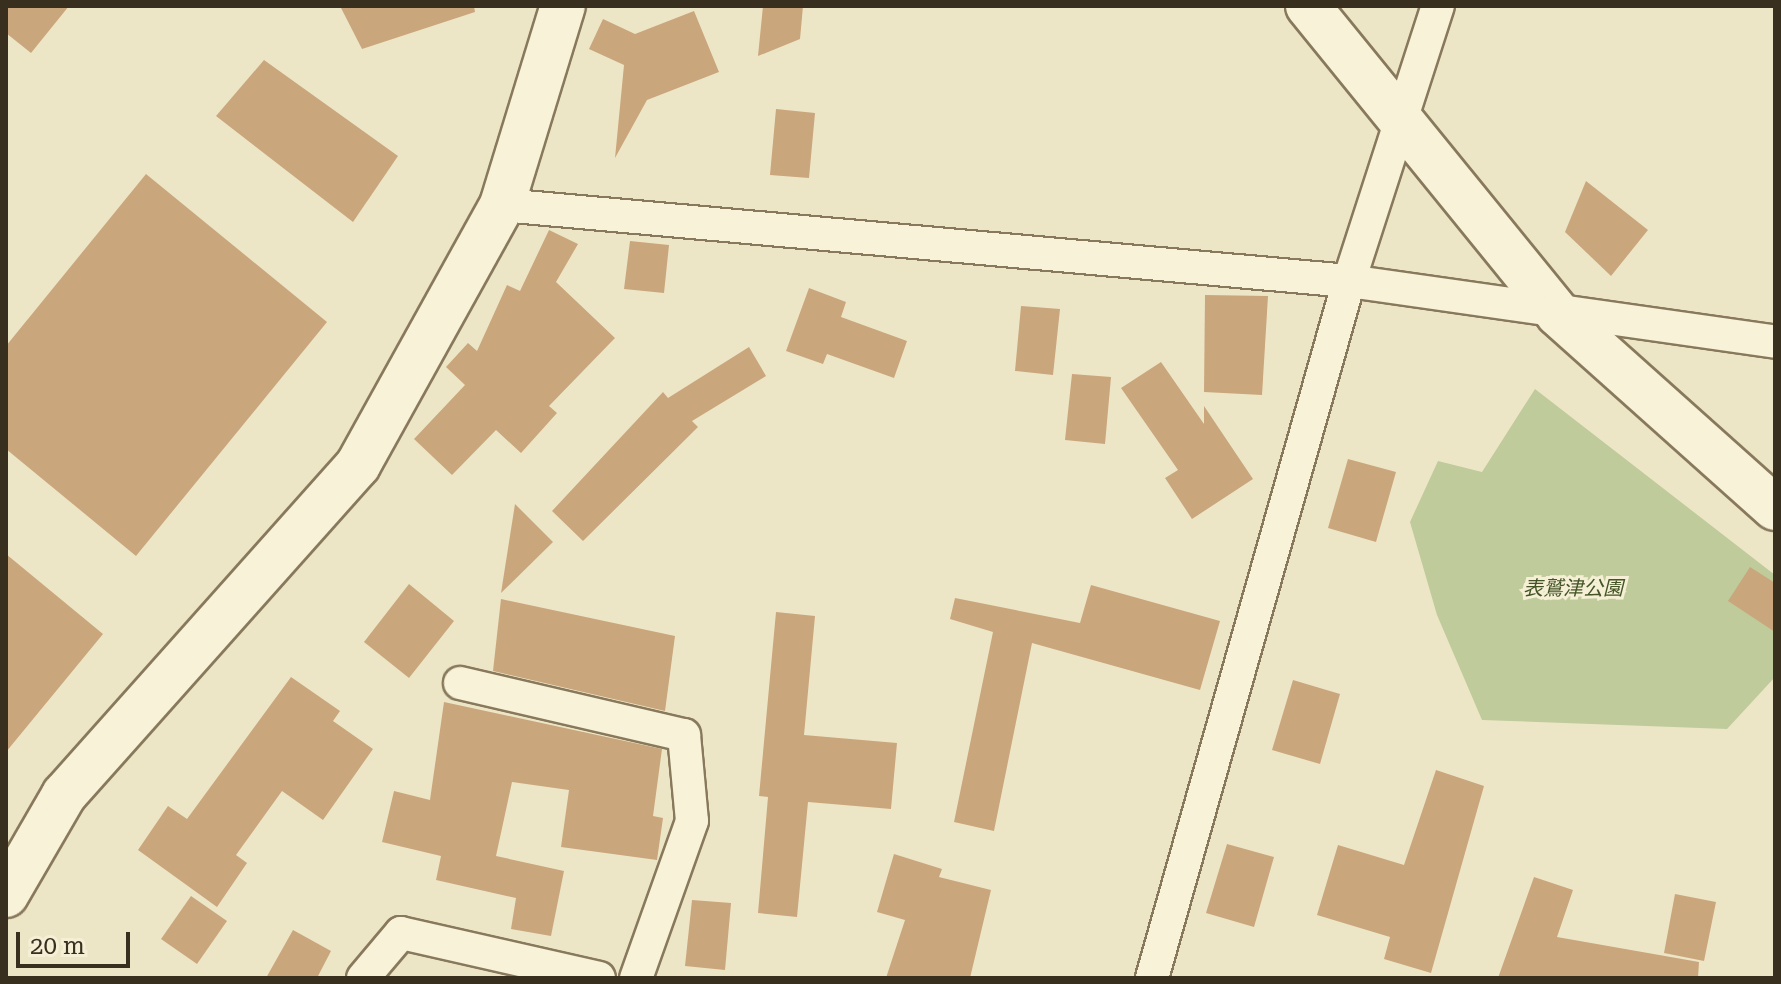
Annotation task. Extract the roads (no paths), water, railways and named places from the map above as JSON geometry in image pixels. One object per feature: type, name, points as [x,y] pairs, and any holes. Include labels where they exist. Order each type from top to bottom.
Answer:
[{"type":"street","points":[[1308,6],[1558,314],[1775,508]]},
{"type":"street","points":[[1152,978],[1349,281],[1438,6]]},
{"type":"street","points":[[6,895],[64,795],[358,465],[502,205],[567,8]]},
{"type":"street","points":[[502,205],[1349,281],[1558,314],[1775,342]]},
{"type":"street","points":[[460,683],[684,735],[692,821],[636,978]]},
{"type":"street","points":[[363,978],[401,933],[599,978]]},
{"type":"park label","name":"表鷲津公園","points":[[1573,588]]}]
